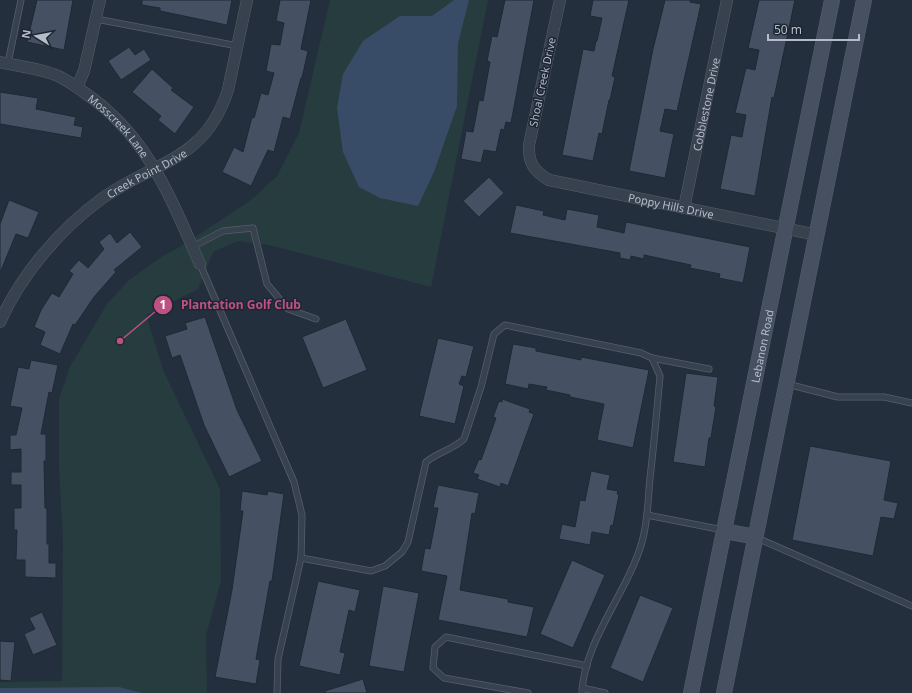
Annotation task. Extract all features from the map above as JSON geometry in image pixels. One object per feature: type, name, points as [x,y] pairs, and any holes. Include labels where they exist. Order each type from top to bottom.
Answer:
[{"type":"main road","name":"Lebanon Road","points":[[691,693],[832,0]]},
{"type":"main road","points":[[724,693],[864,0]]},
{"type":"main road","points":[[724,530],[756,537]]},
{"type":"street","points":[[77,87],[84,71],[100,0]]},
{"type":"street","name":"Creek Point Drive","points":[[2,314],[25,278],[66,230],[87,211],[120,186],[156,169],[184,152],[211,126],[224,103],[228,90],[247,0]]},
{"type":"street","name":"Shoal Creek Drive","points":[[531,165],[528,155],[529,145],[560,0]]},
{"type":"street","name":"Cobblestone Drive","points":[[684,208],[727,0]]},
{"type":"street","name":"Mosscreek Lane","points":[[4,62],[53,74],[77,87],[115,117],[137,141],[156,169],[200,264]]},
{"type":"street","name":"Poppy Hills Drive","points":[[531,165],[539,174],[549,180],[816,235]]},
{"type":"lane","points":[[4,62],[21,0]]},
{"type":"lane","points":[[96,19],[238,46]]},
{"type":"lane","points":[[192,247],[223,231],[253,228],[267,284],[288,309],[316,319]]},
{"type":"lane","points":[[200,264],[294,482],[302,515],[301,558],[278,659],[277,693]]},
{"type":"lane","points":[[301,558],[371,571],[385,566],[402,552],[412,532],[426,462],[434,456],[458,445],[464,439],[481,387],[494,334],[505,325],[641,353],[652,358],[709,369]]},
{"type":"lane","points":[[605,693],[582,691],[587,666],[597,641],[630,573],[642,542],[647,515],[660,376],[657,366],[652,358]]},
{"type":"lane","points":[[786,384],[838,396],[884,397],[912,402]]},
{"type":"lane","points":[[647,515],[724,530]]},
{"type":"lane","points":[[756,537],[912,606]]},
{"type":"lane","points":[[528,693],[444,678],[433,668],[435,647],[446,637],[587,666]]},
{"type":"green space","points":[[330,0],[488,0],[431,287],[269,245],[238,241],[213,252],[198,289],[146,315],[164,372],[220,489],[221,581],[206,635],[207,693],[0,693],[0,682],[62,681],[63,539],[59,467],[59,399],[70,367],[107,304],[128,281],[161,257],[180,247],[251,200],[277,176],[299,133]]},
{"type":"water","points":[[454,0],[469,0],[458,43],[457,106],[434,172],[418,206],[380,198],[359,187],[343,152],[337,108],[343,74],[363,41],[400,16],[432,16]]},
{"type":"water","points":[[119,687],[142,693],[0,693],[0,688]]},
{"type":"building","points":[[37,0],[73,0],[64,50],[27,42]]},
{"type":"building","points":[[142,0],[232,0],[227,25],[160,11],[160,8],[142,5]]},
{"type":"building","points":[[280,0],[311,0],[301,49],[308,51],[290,119],[283,117],[274,152],[268,150],[251,186],[222,172],[234,147],[243,152],[252,117],[254,118],[261,93],[268,95],[274,73],[266,71],[271,44],[280,45],[284,23],[276,21]]},
{"type":"building","points":[[505,0],[534,0],[511,123],[506,122],[504,130],[501,129],[496,152],[484,150],[481,163],[461,159],[466,131],[473,132],[479,100],[483,101],[490,62],[487,61],[492,36],[497,37]]},
{"type":"building","points":[[593,0],[629,0],[612,76],[615,77],[610,100],[602,134],[599,133],[593,161],[562,155],[583,49],[594,51],[602,18],[590,16]]},
{"type":"building","points":[[665,0],[690,0],[690,2],[701,4],[677,111],[665,109],[660,131],[674,134],[665,178],[629,171],[653,49]]},
{"type":"building","points":[[759,0],[795,0],[774,98],[772,97],[755,196],[720,189],[731,135],[742,137],[746,115],[735,113],[746,68],[755,70],[759,50],[748,48]]},
{"type":"building","points":[[129,47],[135,55],[144,49],[151,60],[121,80],[108,61]]},
{"type":"building","points":[[152,69],[173,88],[171,90],[194,107],[175,134],[158,120],[161,116],[132,92]]},
{"type":"building","points":[[0,92],[38,98],[36,109],[76,117],[74,125],[83,127],[81,138],[0,124]]},
{"type":"building","points":[[489,177],[504,193],[479,217],[463,201]]},
{"type":"building","points":[[9,200],[39,212],[28,238],[16,234],[0,273],[0,224]]},
{"type":"building","points":[[516,205],[544,211],[543,215],[565,220],[567,209],[599,215],[597,227],[624,233],[626,222],[750,247],[743,283],[719,278],[720,274],[690,268],[691,265],[644,255],[644,259],[631,256],[630,260],[620,258],[620,253],[510,233]]},
{"type":"building","points":[[130,232],[142,247],[114,270],[116,272],[94,297],[75,325],[73,324],[60,354],[40,345],[45,332],[34,327],[41,310],[52,293],[59,297],[73,274],[69,271],[79,260],[88,268],[104,249],[99,242],[110,233],[117,243]]},
{"type":"building","points":[[205,317],[237,410],[262,461],[229,477],[204,425],[180,355],[172,358],[165,336],[187,329],[185,323]]},
{"type":"building","points":[[346,319],[367,370],[323,388],[302,337]]},
{"type":"building","points":[[438,338],[474,346],[466,377],[462,376],[459,384],[464,386],[455,424],[419,416]]},
{"type":"building","points":[[513,344],[536,348],[536,351],[581,360],[581,357],[649,370],[633,448],[597,440],[604,404],[546,390],[547,387],[529,384],[528,389],[505,384]]},
{"type":"building","points":[[31,360],[58,365],[52,393],[49,392],[41,434],[46,434],[46,461],[44,461],[45,508],[47,508],[47,544],[49,544],[49,563],[56,563],[56,578],[25,577],[25,560],[16,560],[17,530],[14,530],[14,508],[21,508],[21,485],[11,485],[11,472],[21,472],[21,449],[10,450],[10,435],[16,435],[22,408],[10,406],[18,367],[29,369]]},
{"type":"building","points":[[686,373],[718,377],[714,406],[716,407],[711,438],[709,438],[705,467],[673,462]]},
{"type":"building","points":[[502,399],[530,409],[529,412],[534,414],[508,486],[501,483],[500,487],[477,479],[479,475],[473,473],[479,459],[481,460],[496,418],[493,417],[499,401],[502,402]]},
{"type":"building","points":[[810,446],[891,461],[884,500],[898,503],[894,519],[881,517],[873,556],[792,540]]},
{"type":"building","points":[[591,471],[610,475],[607,489],[618,491],[617,494],[619,495],[613,526],[611,525],[609,535],[592,532],[590,545],[559,539],[562,524],[575,527],[580,500],[585,501]]},
{"type":"building","points":[[438,485],[479,493],[475,514],[472,513],[460,590],[508,599],[508,602],[534,607],[527,637],[438,620],[447,576],[421,571],[425,548],[430,549],[438,508],[433,508]]},
{"type":"building","points":[[242,491],[267,495],[268,491],[284,494],[272,581],[270,581],[256,659],[260,660],[256,684],[215,677],[232,590],[243,511],[240,511]]},
{"type":"building","points":[[572,560],[605,575],[573,648],[540,634]]},
{"type":"building","points":[[318,581],[360,590],[355,612],[349,610],[340,652],[345,653],[340,675],[299,666]]},
{"type":"building","points":[[383,586],[419,593],[404,672],[369,666]]},
{"type":"building","points":[[640,595],[673,608],[643,682],[610,668]]},
{"type":"building","points":[[42,612],[57,645],[33,655],[24,634],[35,629],[29,618]]},
{"type":"building","points":[[0,641],[15,642],[11,681],[0,680]]},
{"type":"building","points":[[363,679],[367,693],[326,693],[325,691]]},
{"type":"place","name":"Plantation Golf Club","points":[[120,341]]}]
